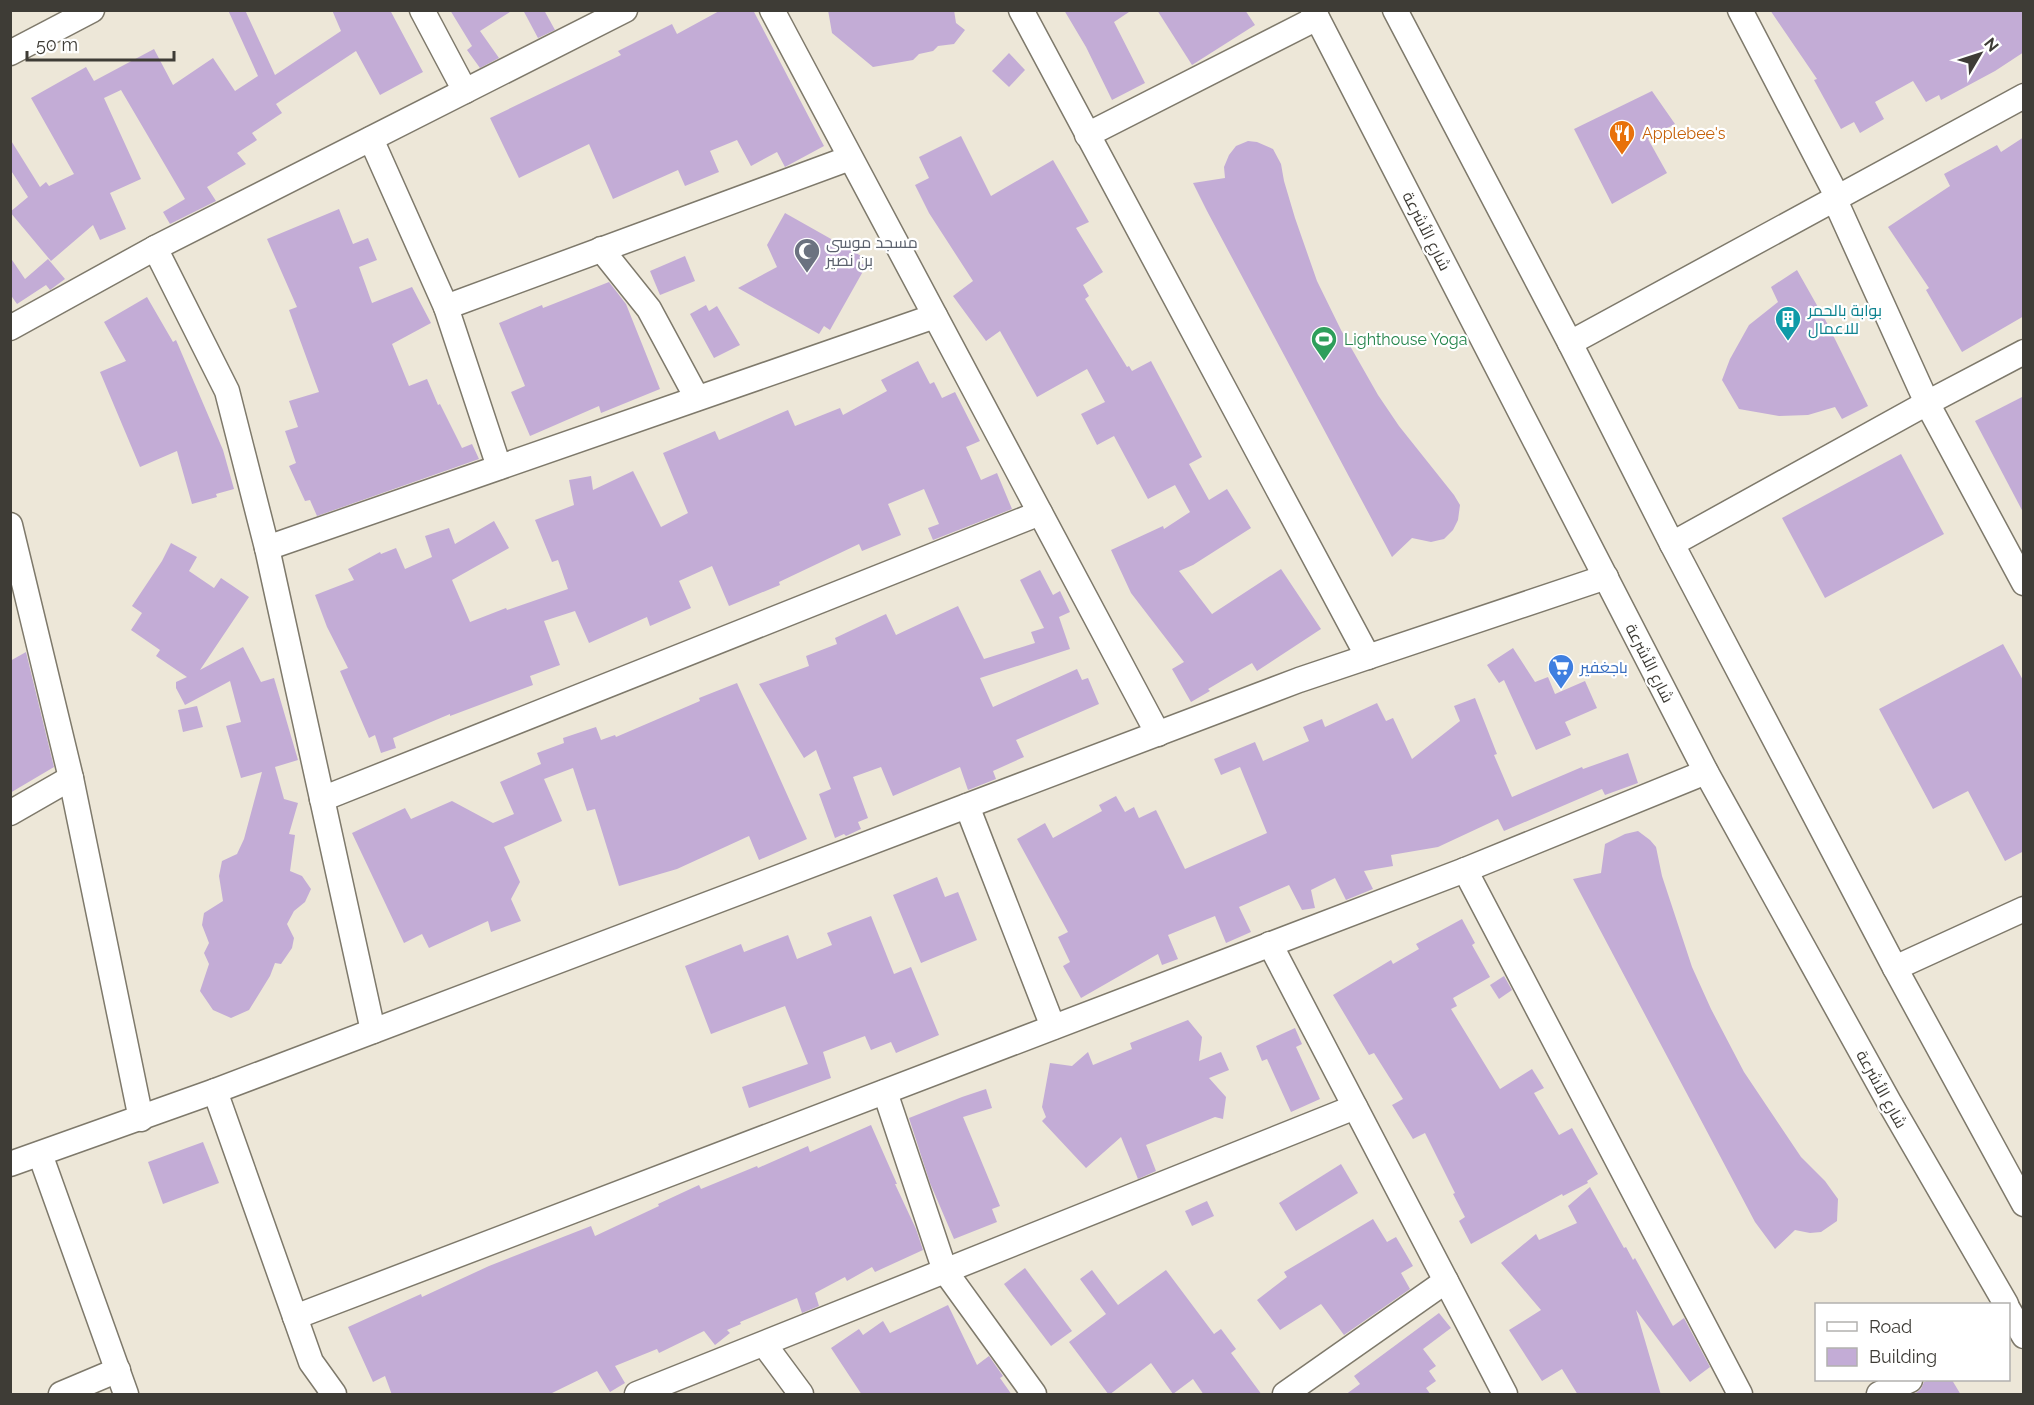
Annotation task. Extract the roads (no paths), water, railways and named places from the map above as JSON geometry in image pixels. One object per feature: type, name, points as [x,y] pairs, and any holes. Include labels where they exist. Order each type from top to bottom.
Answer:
[{"type":"street","points":[[10,54],[92,10]]},
{"type":"street","points":[[422,10],[465,91]]},
{"type":"street","points":[[10,328],[155,248],[625,10]]},
{"type":"street","points":[[772,10],[1158,734]]},
{"type":"street","points":[[1021,10],[1368,657]]},
{"type":"street","points":[[1395,10],[1895,968],[2024,1204]]},
{"type":"street","points":[[1740,10],[1837,199],[1927,403],[2024,583]]},
{"type":"street","points":[[1087,135],[1315,14]]},
{"type":"street","name":"شارع الأشرعة","points":[[1315,14],[1706,772],[1889,1102],[2005,1303]]},
{"type":"street","points":[[1570,343],[2024,96]]},
{"type":"street","points":[[371,139],[446,307],[499,467]]},
{"type":"street","points":[[446,307],[850,158]]},
{"type":"street","points":[[155,248],[226,391],[267,548],[373,1031]]},
{"type":"street","points":[[602,249],[649,309],[698,398]]},
{"type":"street","points":[[267,548],[934,316]]},
{"type":"street","points":[[1672,544],[2024,352]]},
{"type":"street","points":[[322,799],[1040,513]]},
{"type":"street","points":[[10,525],[71,778],[141,1119]]},
{"type":"street","points":[[10,1164],[141,1119],[1299,680],[1606,577]]},
{"type":"street","points":[[295,1317],[1465,870],[1706,772]]},
{"type":"street","points":[[10,813],[71,778]]},
{"type":"street","points":[[967,806],[1053,1027]]},
{"type":"street","points":[[1465,870],[1740,1395]]},
{"type":"street","points":[[1895,968],[2024,909]]},
{"type":"street","points":[[1270,944],[1505,1395]]},
{"type":"street","points":[[215,1091],[311,1362],[334,1395]]},
{"type":"street","points":[[885,1092],[945,1271],[1034,1395]]},
{"type":"street","points":[[637,1395],[1355,1107]]},
{"type":"street","points":[[40,1154],[126,1395]]},
{"type":"street","points":[[1285,1395],[1446,1281]]},
{"type":"street","points":[[764,1344],[801,1395]]},
{"type":"street","points":[[61,1395],[118,1370]]},
{"type":"street","points":[[1880,1395],[1908,1381]]},
{"type":"place","name":"Applebee's","points":[[1622,156]]},
{"type":"place","name":"مسجد موسى بن نصير","points":[[807,274]]},
{"type":"place","name":"بوابة بالحمر للاعمال","points":[[1788,342]]},
{"type":"place","name":"Lighthouse Yoga","points":[[1324,362]]},
{"type":"place","name":"باجغفير","points":[[1561,690]]}]
